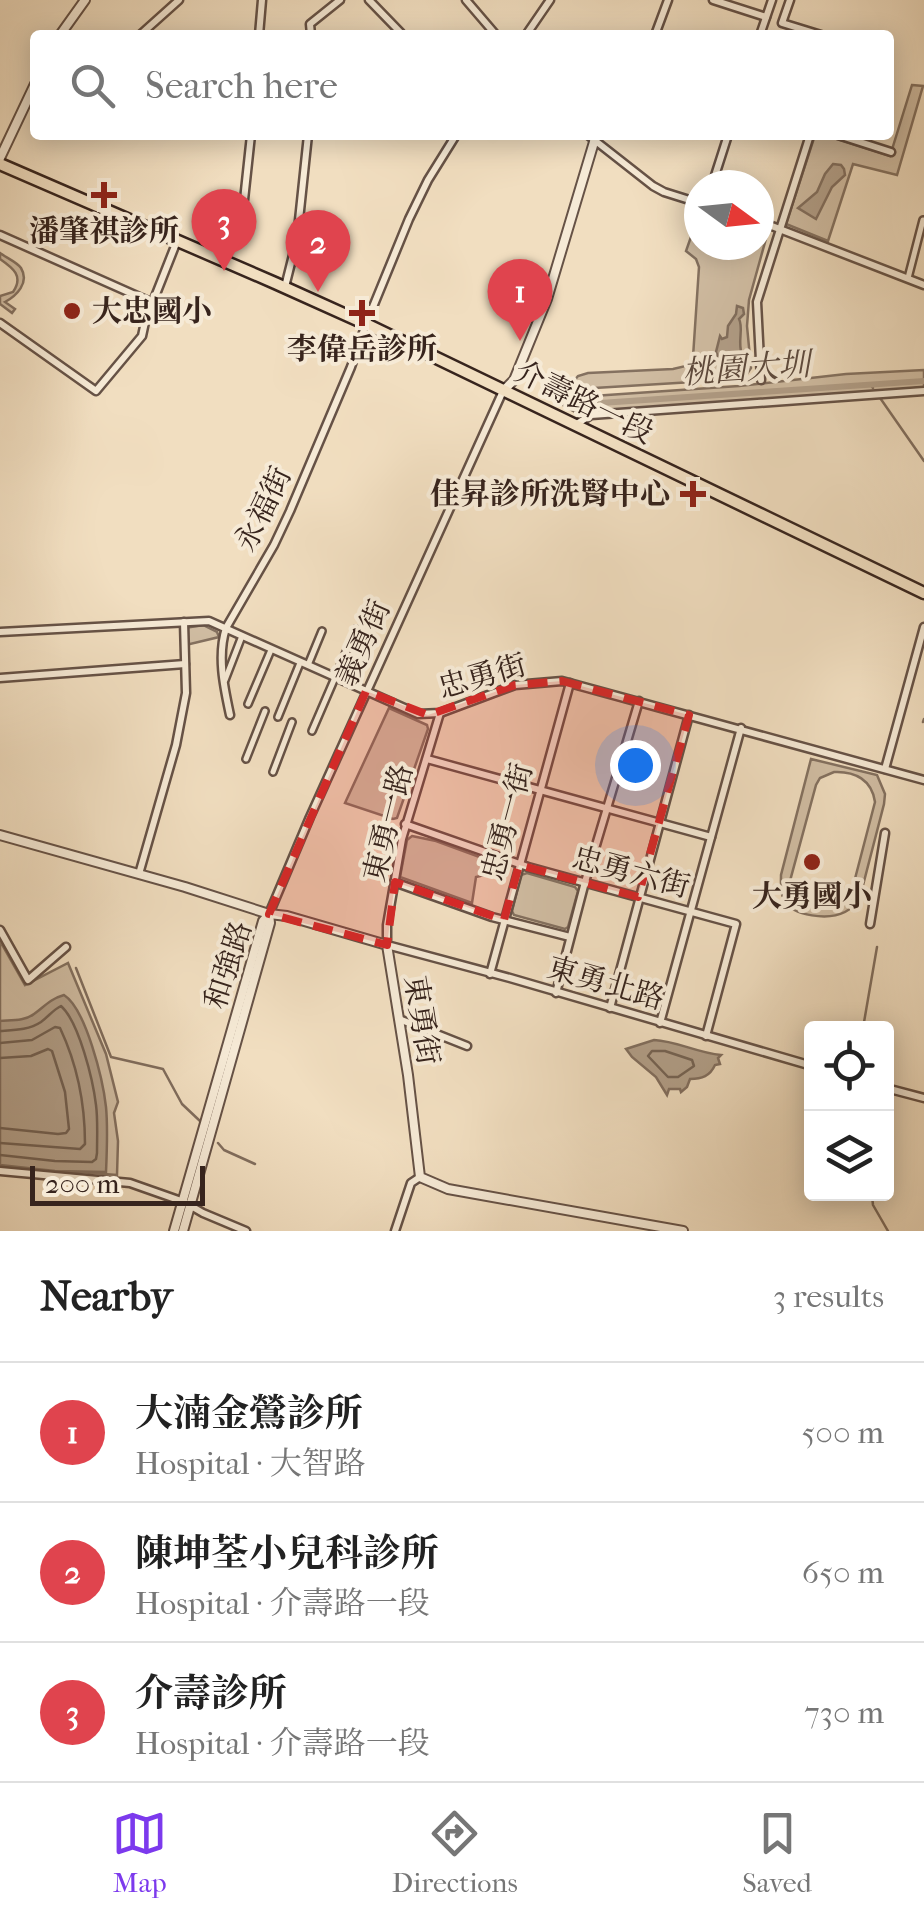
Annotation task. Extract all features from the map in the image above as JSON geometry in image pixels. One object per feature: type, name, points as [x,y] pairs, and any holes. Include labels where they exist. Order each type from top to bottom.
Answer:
[{"type":"main road","name":"介壽路一段","points":[[0,161],[366,324],[924,593]]},
{"type":"street","points":[[63,30],[84,0]]},
{"type":"street","points":[[146,30],[179,0]]},
{"type":"street","points":[[260,30],[262,0]]},
{"type":"street","points":[[311,30],[310,24],[340,0]]},
{"type":"street","points":[[369,0],[398,30]]},
{"type":"street","points":[[466,0],[492,30]]},
{"type":"street","points":[[529,30],[550,0]]},
{"type":"street","points":[[656,30],[668,0]]},
{"type":"street","points":[[713,0],[766,18]]},
{"type":"street","points":[[762,30],[772,0]]},
{"type":"street","points":[[790,0],[782,23],[805,30]]},
{"type":"street","points":[[0,161],[30,95]]},
{"type":"street","points":[[244,200],[250,140]]},
{"type":"street","points":[[285,287],[297,240],[307,140]]},
{"type":"street","name":"永福街","points":[[230,715],[222,672],[226,628],[274,545],[428,180],[453,140]]},
{"type":"street","points":[[502,391],[514,380],[548,299],[592,140]]},
{"type":"street","points":[[597,140],[641,178],[664,192],[684,198]]},
{"type":"street","points":[[717,170],[726,140]]},
{"type":"street","points":[[761,380],[757,302],[808,140]]},
{"type":"street","points":[[853,140],[890,152]]},
{"type":"street","points":[[908,278],[923,220]]},
{"type":"street","points":[[774,226],[924,284]]},
{"type":"street","points":[[0,234],[153,303]]},
{"type":"street","points":[[0,323],[96,391],[142,336],[177,240]]},
{"type":"street","name":"義勇街","points":[[269,914],[502,391]]},
{"type":"street","points":[[574,426],[591,415],[924,391]]},
{"type":"street","name":"忠勇街","points":[[0,632],[209,621],[418,714],[440,713],[515,685],[570,682],[924,780]]},
{"type":"street","points":[[139,874],[176,745],[186,693],[184,622]]},
{"type":"street","points":[[885,769],[924,627]]},
{"type":"street","points":[[312,732],[356,629]]},
{"type":"street","points":[[278,717],[322,631]]},
{"type":"street","points":[[225,681],[242,636]]},
{"type":"street","points":[[248,704],[271,650]]},
{"type":"street","points":[[0,678],[186,664]]},
{"type":"street","name":"忠勇一街","points":[[490,974],[570,682]]},
{"type":"street","points":[[556,993],[584,882],[639,701]]},
{"type":"street","points":[[246,759],[265,711]]},
{"type":"street","name":"東勇一路","points":[[387,944],[386,926],[405,824],[440,713]]},
{"type":"street","points":[[610,1008],[689,715]]},
{"type":"street","points":[[273,772],[292,722]]},
{"type":"street","points":[[660,1023],[741,728]]},
{"type":"street","points":[[427,759],[711,837]]},
{"type":"street","name":"忠勇六街","points":[[405,824],[519,864],[736,924],[706,1036]]},
{"type":"street","points":[[870,924],[884,833]]},
{"type":"street","name":"東勇街","points":[[0,835],[269,914],[387,944],[420,1177]]},
{"type":"street","points":[[394,882],[504,920],[570,937]]},
{"type":"street","name":"和強路","points":[[182,1231],[263,921],[269,914]]},
{"type":"street","points":[[0,930],[28,980],[66,947]]},
{"type":"street","name":"東勇北路","points":[[387,944],[804,1064]]},
{"type":"street","points":[[399,1020],[467,1046]]},
{"type":"street","points":[[894,1090],[924,1098]]},
{"type":"street","points":[[0,1171],[130,1183],[246,1231]]},
{"type":"street","points":[[395,1231],[411,1183],[420,1177],[448,1188],[683,1231]]},
{"type":"street","name":"和強路","points":[[174,1231],[188,1204]]},
{"type":"highlighted area","points":[[562,681],[689,715],[638,897],[519,865],[504,920],[395,882],[387,945],[269,914],[366,691],[428,715],[515,685]]},
{"type":"shaded area","points":[[912,85],[923,86],[897,175],[853,164],[828,241],[786,224],[813,140],[840,140],[890,156]]},
{"type":"shaded area","points":[[0,253],[19,266],[24,279],[5,302],[15,309],[12,313],[0,304],[0,296],[13,292],[17,277],[0,259]]},
{"type":"shaded area","points":[[696,260],[760,260],[749,300],[751,368],[747,374],[726,380],[578,389],[560,398],[578,376],[588,373],[686,366],[693,357]]},
{"type":"shaded area","points":[[924,370],[924,387],[906,389],[580,415],[563,405],[578,397]]},
{"type":"shaded area","points":[[203,625],[219,637],[186,645],[185,628]]},
{"type":"shaded area","points":[[389,708],[427,725],[428,729],[397,818],[393,819],[345,803]]},
{"type":"shaded area","points":[[811,759],[877,775],[885,794],[884,804],[861,893],[853,906],[830,916],[795,910],[783,897],[781,875]],"holes":[[[842,772],[866,783],[875,802],[851,894],[839,903],[818,905],[797,896],[790,881],[816,785],[820,778]]]},
{"type":"shaded area","points":[[412,836],[496,863],[493,873],[476,877],[472,903],[400,877],[407,840]]},
{"type":"shaded area","points":[[527,873],[575,887],[578,891],[568,927],[514,915],[521,875]]},
{"type":"shaded area","points":[[0,941],[25,985],[68,963],[106,1054],[118,1102],[114,1113],[117,1175],[0,1166]]},
{"type":"water","points":[[833,164],[841,165],[845,175],[832,187],[816,219],[798,208],[817,192]]},
{"type":"water","points":[[737,306],[743,308],[744,314],[739,319],[742,355],[732,362],[731,370],[724,372],[716,352],[720,336],[727,337]]},
{"type":"water","points":[[64,995],[86,1029],[101,1080],[107,1115],[106,1172],[0,1165],[0,1021],[26,1018]]},
{"type":"water","points":[[654,1040],[721,1055],[720,1064],[705,1076],[690,1079],[681,1092],[669,1089],[667,1095],[656,1077],[626,1049]]},
{"type":"waterway","name":"桃園大圳","points":[[571,405],[924,381]]},
{"type":"waterway","points":[[878,395],[924,461]]},
{"type":"waterway","points":[[864,1021],[877,947]]},
{"type":"waterway","points":[[76,968],[111,1057],[163,1069],[182,1104],[200,1121]]},
{"type":"waterway","points":[[218,1143],[224,1150],[255,1164]]},
{"type":"waterway","points":[[873,1201],[888,1231]]},
{"type":"place","name":"潘肇祺診所","points":[[104,195]]},
{"type":"place","name":"介壽診所","points":[[224,271]]},
{"type":"place","name":"陳坤荃小兒科診所","points":[[318,292]]},
{"type":"place","name":"大忠國小","points":[[72,311]]},
{"type":"place","name":"李偉岳診所","points":[[362,313]]},
{"type":"place","name":"大湳金鶯診所","points":[[520,341]]},
{"type":"place","name":"佳昇診所洗腎中心","points":[[693,494]]},
{"type":"place","name":"大勇國小","points":[[812,862]]}]
